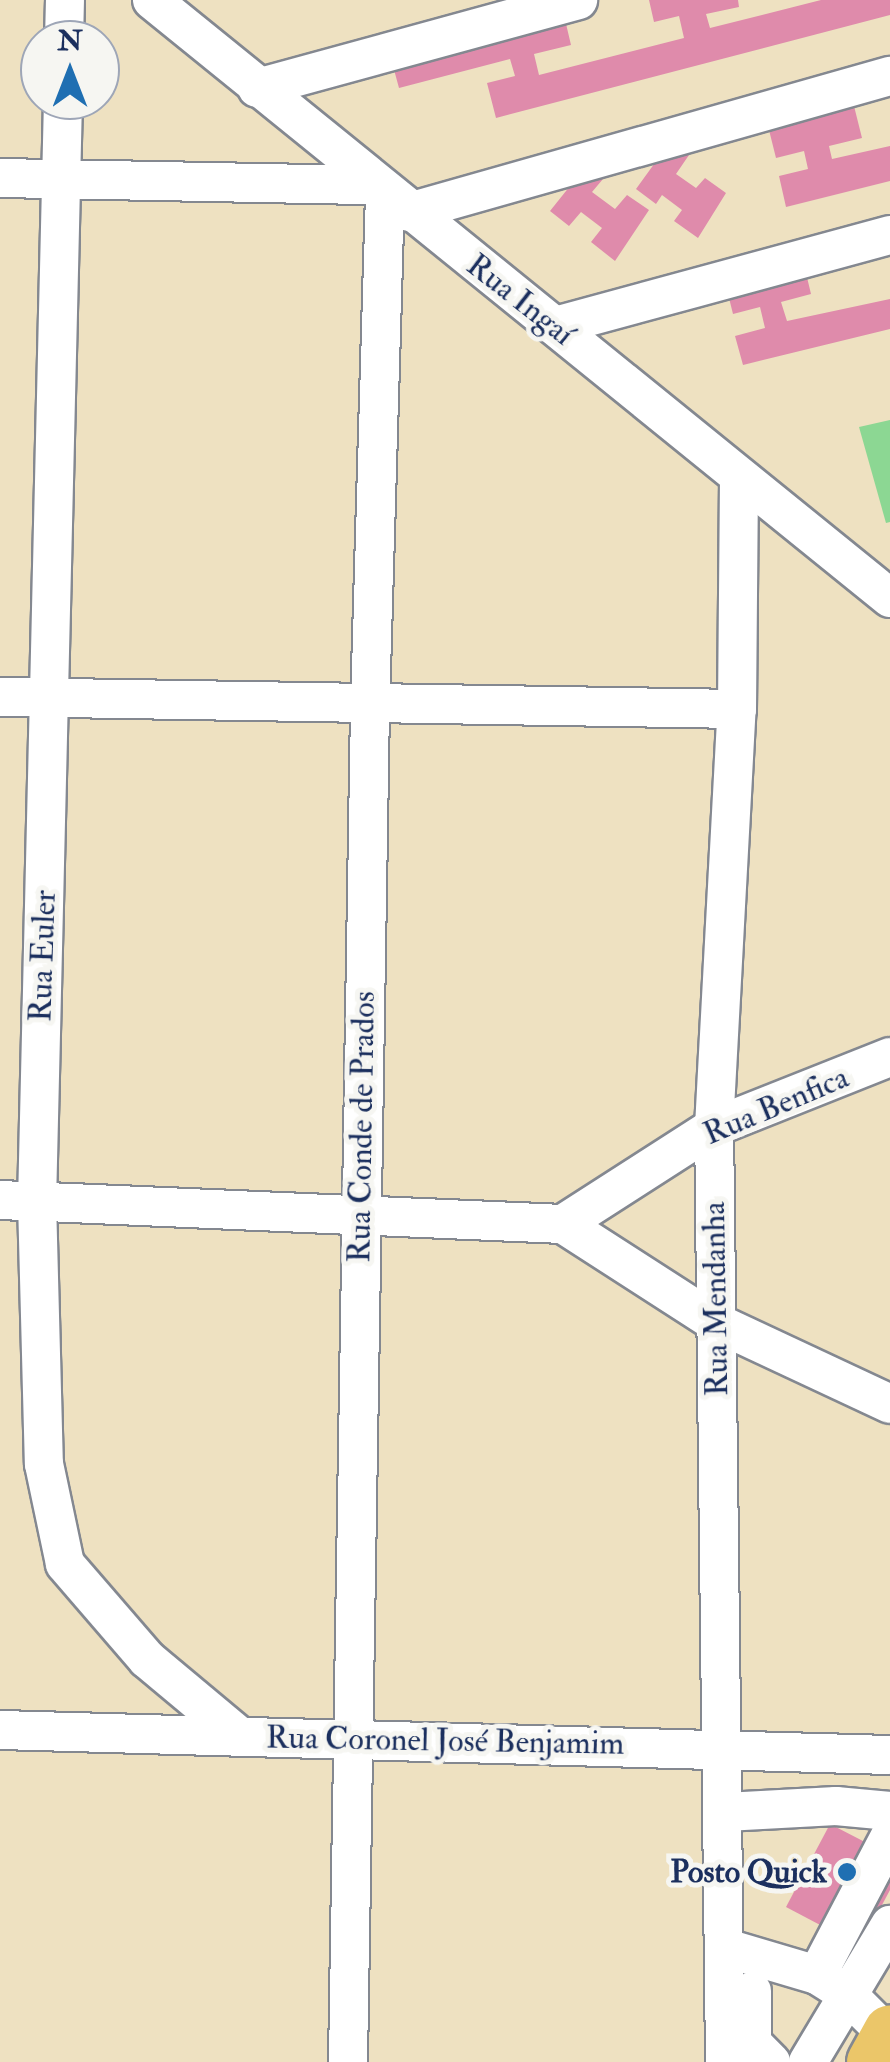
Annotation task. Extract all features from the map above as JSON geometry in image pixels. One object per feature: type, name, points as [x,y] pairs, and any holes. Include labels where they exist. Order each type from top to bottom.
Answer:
[{"type":"street","name":"Rua Ingaí","points":[[152,0],[390,197],[572,322],[739,477],[890,598]]},
{"type":"street","points":[[257,88],[578,0]]},
{"type":"street","points":[[0,178],[275,183],[390,197],[890,76]]},
{"type":"street","name":"Rua Euler","points":[[61,120],[50,700],[18,1200],[44,1464],[66,1564],[147,1659],[239,1736]]},
{"type":"street","points":[[275,183],[305,128]]},
{"type":"street","name":"Rua Conde de Prados","points":[[348,2062],[370,705],[390,197]]},
{"type":"street","points":[[572,322],[890,234]]},
{"type":"street","name":"Rua Mendanha","points":[[725,2062],[739,1951],[725,1812],[714,1128],[737,709],[739,477]]},
{"type":"street","points":[[0,698],[737,709]]},
{"type":"street","name":"Rua Benfica","points":[[563,1224],[714,1128],[890,1057]]},
{"type":"street","points":[[18,1200],[361,1212],[563,1224],[715,1322],[890,1404]]},
{"type":"street","name":"Rua Coronel José Benjamim","points":[[0,1730],[724,1747],[890,1755]]},
{"type":"street","points":[[836,1806],[838,1752]]},
{"type":"street","points":[[725,1812],[836,1806],[890,1811]]},
{"type":"street","points":[[808,2062],[832,1984],[890,1836]]},
{"type":"street","points":[[832,1984],[890,1926]]},
{"type":"street","points":[[771,2062],[752,2043],[739,1951],[832,1984],[884,2042]]},
{"type":"green space","points":[[890,420],[890,522],[886,523],[859,427]]},
{"type":"building","points":[[649,0],[738,0],[739,7],[706,14],[710,28],[821,0],[890,0],[890,15],[496,118],[487,83],[515,76],[510,59],[399,88],[390,55],[563,11],[571,45],[534,54],[539,75],[684,38],[679,16],[654,22]]},
{"type":"building","points":[[854,106],[862,138],[829,146],[832,159],[890,146],[890,181],[786,207],[779,176],[808,169],[804,151],[776,158],[768,126]]},
{"type":"building","points":[[670,142],[689,155],[676,174],[696,188],[705,178],[726,193],[698,238],[674,221],[682,210],[662,195],[656,204],[636,189]]},
{"type":"building","points":[[586,166],[603,179],[592,192],[615,209],[627,195],[649,210],[615,261],[591,242],[602,228],[581,212],[569,226],[550,211]]},
{"type":"building","points":[[805,269],[811,294],[781,302],[787,321],[890,299],[890,329],[743,365],[735,336],[765,328],[760,307],[733,314],[727,290]]},
{"type":"building","name":"Posto Quick","points":[[830,1824],[890,1855],[890,1890],[860,1946],[786,1907]]},
{"type":"place","name":"Posto Quick","points":[[847,1872]]}]
